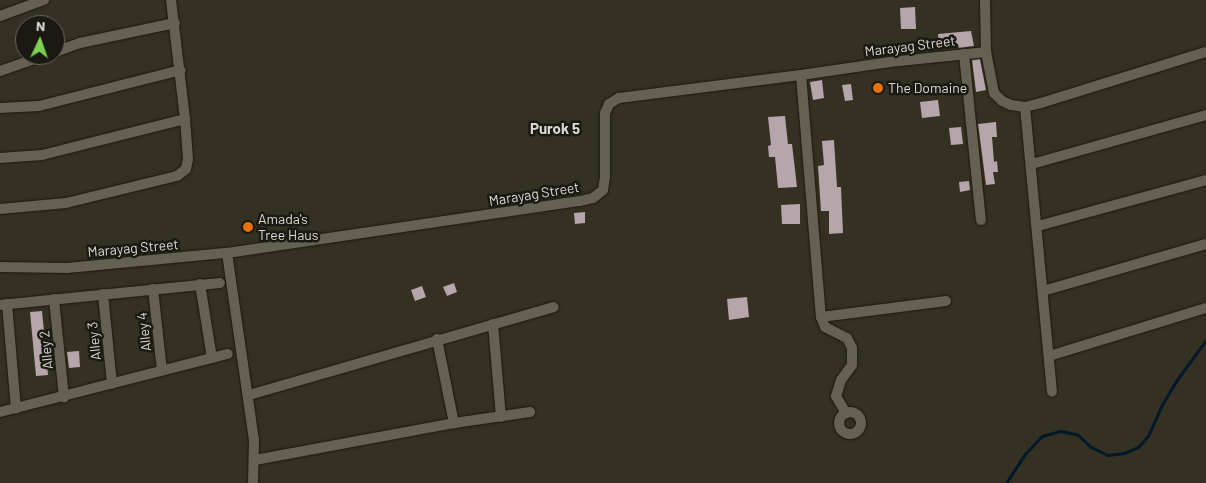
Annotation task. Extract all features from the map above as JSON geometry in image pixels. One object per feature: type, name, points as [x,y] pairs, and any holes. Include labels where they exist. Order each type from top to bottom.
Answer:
[{"type":"street","points":[[0,16],[44,0]]},
{"type":"street","points":[[0,209],[66,203],[177,176],[186,169],[188,159],[181,70],[171,0]]},
{"type":"street","points":[[985,0],[986,52],[994,93],[1002,101],[1025,107],[1206,52]]},
{"type":"street","points":[[65,48],[80,43],[175,23]]},
{"type":"street","name":"Marayag Street","points":[[0,267],[25,269],[67,268],[227,253],[593,198],[603,190],[605,177],[605,113],[609,104],[618,98],[801,76],[890,62],[986,52]]},
{"type":"street","points":[[964,54],[981,220]]},
{"type":"street","points":[[0,71],[17,65]]},
{"type":"street","points":[[0,108],[39,106],[181,70]]},
{"type":"street","points":[[801,76],[821,317],[825,327],[847,338],[852,348],[852,365],[841,380],[836,396],[846,413]]},
{"type":"street","points":[[1025,107],[1038,226],[1052,392]]},
{"type":"street","points":[[1032,164],[1206,115]]},
{"type":"street","points":[[0,158],[42,155],[185,119]]},
{"type":"street","points":[[1038,226],[1206,180]]},
{"type":"street","points":[[1043,291],[1206,244]]},
{"type":"street","points":[[227,253],[249,395],[255,460],[254,483]]},
{"type":"street","points":[[16,409],[4,305],[220,283]]},
{"type":"street","points":[[200,284],[212,358]]},
{"type":"street","name":"Alley 4","points":[[153,289],[162,371]]},
{"type":"street","name":"Alley 3","points":[[103,294],[112,384]]},
{"type":"street","name":"Alley 2","points":[[54,300],[64,397]]},
{"type":"street","points":[[821,317],[946,301]]},
{"type":"street","points":[[249,395],[437,339],[554,307]]},
{"type":"street","points":[[1049,356],[1206,308]]},
{"type":"street","points":[[493,324],[501,417]]},
{"type":"street","points":[[437,339],[454,423]]},
{"type":"street","points":[[0,412],[228,354]]},
{"type":"street","points":[[255,460],[454,423],[530,412]]},
{"type":"building","points":[[915,7],[916,29],[901,29],[900,8]]},
{"type":"building","points":[[971,31],[974,46],[959,48],[958,44],[939,45],[938,34]]},
{"type":"building","points":[[980,59],[986,90],[976,92],[972,60]]},
{"type":"building","points":[[822,80],[824,98],[813,100],[810,82]]},
{"type":"building","points":[[851,84],[853,100],[845,101],[842,85]]},
{"type":"building","points":[[938,100],[940,116],[922,118],[920,102]]},
{"type":"building","points":[[785,116],[788,144],[792,144],[797,187],[778,188],[775,157],[769,157],[768,146],[771,145],[768,117]]},
{"type":"building","points":[[996,122],[997,137],[992,137],[994,162],[997,161],[998,172],[993,172],[995,184],[986,185],[978,124]]},
{"type":"building","points":[[961,127],[963,144],[951,145],[949,128]]},
{"type":"building","points":[[834,140],[837,187],[841,187],[843,233],[829,234],[829,211],[821,211],[818,166],[824,165],[822,141]]},
{"type":"building","points":[[969,181],[970,190],[960,192],[959,182]]},
{"type":"building","points":[[800,204],[800,224],[782,224],[781,205]]},
{"type":"building","points":[[585,212],[585,223],[575,224],[574,213]]},
{"type":"building","points":[[454,283],[457,292],[447,296],[443,287]]},
{"type":"building","points":[[422,286],[426,297],[415,301],[411,290]]},
{"type":"building","points":[[747,297],[749,317],[729,320],[727,299]]},
{"type":"building","points":[[42,311],[48,375],[36,376],[30,312]]},
{"type":"building","points":[[79,351],[80,367],[69,368],[67,352]]},
{"type":"waterway","points":[[1006,483],[1025,454],[1042,436],[1061,431],[1078,435],[1091,447],[1108,455],[1124,453],[1138,447],[1148,436],[1163,403],[1176,381],[1206,340]]},
{"type":"place","name":"The Domaine","points":[[878,88]]},
{"type":"place","name":"Amada's Tree Haus","points":[[248,227]]},
{"type":"district","name":"Purok 5","points":[[555,129]]}]
